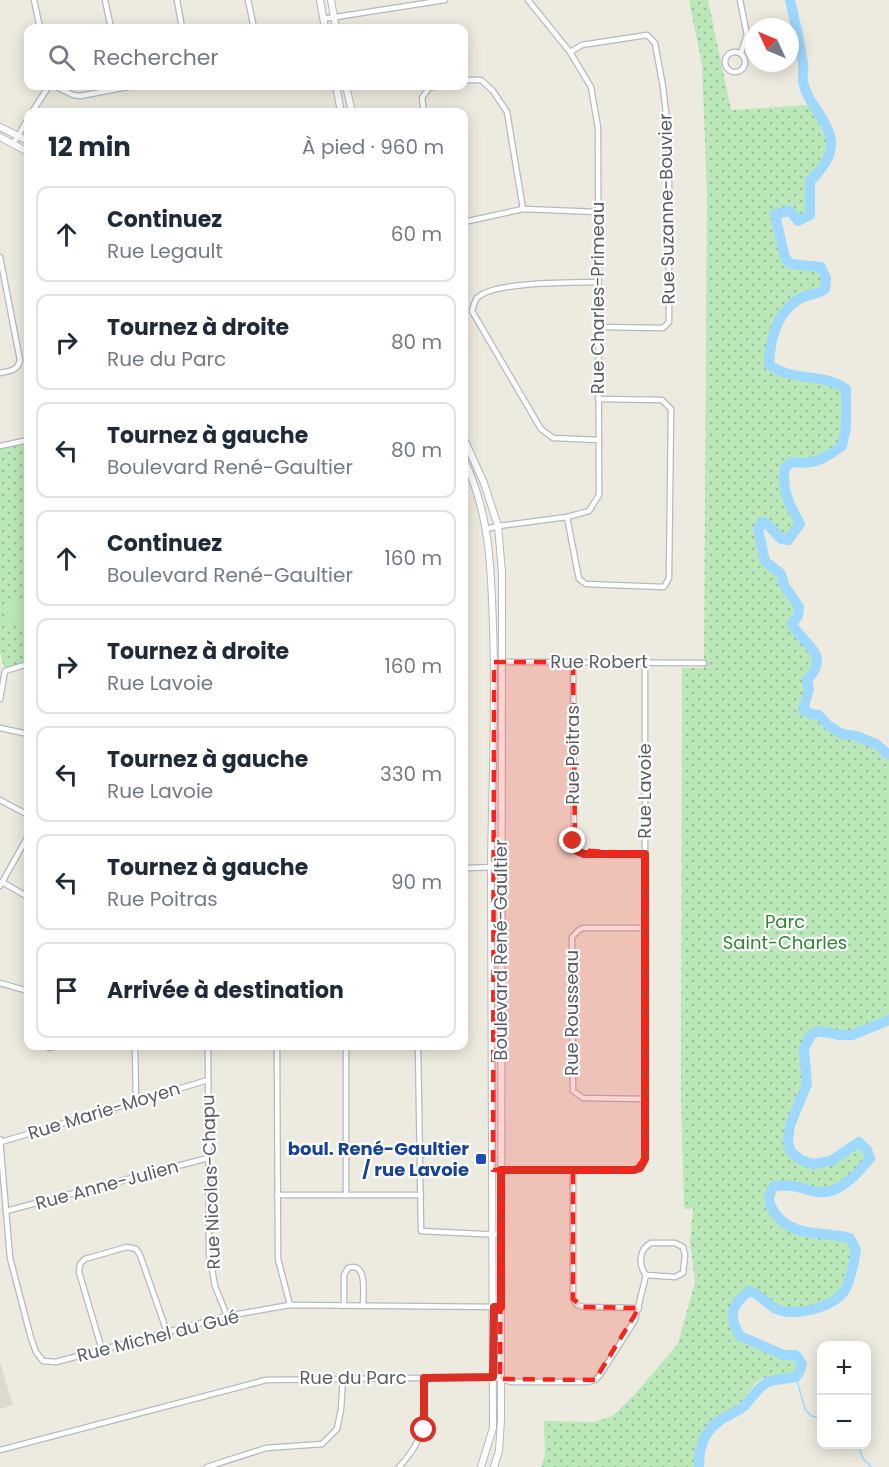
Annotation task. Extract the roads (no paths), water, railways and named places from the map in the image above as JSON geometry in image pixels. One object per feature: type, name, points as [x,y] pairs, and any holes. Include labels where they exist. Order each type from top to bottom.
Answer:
[{"type":"street","points":[[34,0],[39,24]]},
{"type":"street","points":[[105,0],[110,24]]},
{"type":"street","points":[[177,0],[181,24]]},
{"type":"street","points":[[248,0],[253,24]]},
{"type":"street","points":[[320,0],[324,24]]},
{"type":"street","points":[[331,0],[335,24]]},
{"type":"street","points":[[323,19],[405,3],[445,0]]},
{"type":"street","name":"Rue Charles-Primeau","points":[[487,529],[567,517],[590,511],[599,495],[598,128],[591,87],[570,52],[529,0]]},
{"type":"street","points":[[740,0],[747,35],[741,53],[746,62],[744,68],[738,72],[728,70],[725,64],[726,57],[735,51],[741,53]]},
{"type":"street","name":"Rue Suzanne-Bouvier","points":[[570,52],[582,45],[647,35],[655,43],[668,128],[669,322],[663,328],[598,327]]},
{"type":"street","points":[[468,80],[481,80],[493,91],[507,112],[523,209]]},
{"type":"street","points":[[35,108],[46,90]]},
{"type":"street","points":[[63,90],[80,96],[106,90]]},
{"type":"street","points":[[337,90],[341,108]]},
{"type":"street","points":[[347,90],[350,108]]},
{"type":"street","points":[[423,108],[422,98],[428,90]]},
{"type":"street","points":[[13,144],[24,125]]},
{"type":"street","points":[[0,127],[24,139]]},
{"type":"street","points":[[0,137],[24,150]]},
{"type":"street","points":[[468,221],[523,209],[598,212]]},
{"type":"street","points":[[0,257],[20,360],[14,370],[0,373]]},
{"type":"street","points":[[598,282],[542,283],[490,290],[476,298],[472,311],[541,429],[553,438],[598,440]]},
{"type":"street","points":[[0,298],[8,297]]},
{"type":"street","points":[[567,517],[579,579],[586,584],[664,587],[669,578],[671,409],[662,400],[598,399]]},
{"type":"street","points":[[0,446],[24,441]]},
{"type":"street","name":"Boulevard René-Gaultier","points":[[468,448],[484,483],[498,526],[502,573],[501,1235],[497,1307],[500,1438],[494,1467]]},
{"type":"street","name":"Boulevard René-Gaultier","points":[[468,469],[487,529],[494,662],[492,1234],[497,1307]]},
{"type":"street","name":"Rue Robert","points":[[494,662],[704,663]]},
{"type":"street","name":"Rue Poitras","points":[[573,662],[574,847],[584,854],[645,854]]},
{"type":"street","name":"Rue Lavoie","points":[[493,1170],[634,1170],[640,1168],[645,1159],[645,662]]},
{"type":"street","points":[[0,699],[5,671],[24,665]]},
{"type":"street","points":[[0,728],[24,733]]},
{"type":"street","points":[[0,800],[24,813]]},
{"type":"street","points":[[24,843],[1,884],[24,895]]},
{"type":"street","points":[[468,868],[501,867]]},
{"type":"street","name":"Rue Rousseau","points":[[645,927],[583,928],[572,937],[573,1091],[583,1098],[645,1099]]},
{"type":"street","points":[[0,983],[24,991]]},
{"type":"street","points":[[135,1050],[136,1101]]},
{"type":"street","name":"Rue Nicolas-Chapu","points":[[208,1050],[209,1253],[215,1286],[227,1316]]},
{"type":"street","points":[[277,1050],[278,1259],[290,1305]]},
{"type":"street","points":[[346,1050],[346,1195]]},
{"type":"street","points":[[418,1050],[421,1231],[501,1235]]},
{"type":"street","name":"Rue Marie-Moyen","points":[[0,1141],[208,1080]]},
{"type":"street","name":"Rue Michel du Gué","points":[[0,1141],[10,1258],[36,1352],[43,1361],[56,1362],[227,1316],[290,1305],[497,1307]]},
{"type":"street","name":"Rue Anne-Julien","points":[[6,1211],[208,1158]]},
{"type":"street","points":[[573,1171],[573,1299],[583,1308],[639,1308]]},
{"type":"street","points":[[277,1195],[421,1195]]},
{"type":"street","points":[[675,1242],[683,1247],[685,1269],[680,1275],[675,1277],[646,1275],[641,1268],[642,1252],[646,1245],[675,1242]]},
{"type":"street","points":[[102,1350],[79,1272],[80,1264],[85,1259],[127,1247],[135,1249],[140,1256],[167,1332]]},
{"type":"street","points":[[344,1306],[344,1275],[348,1268],[353,1267],[363,1275],[363,1306]]},
{"type":"street","name":"Rue du Parc","points":[[0,1450],[266,1380],[497,1378],[511,1382],[578,1383],[595,1380],[632,1326],[639,1308],[646,1275]]},
{"type":"street","points":[[207,1467],[266,1448],[322,1444],[338,1429],[342,1378]]},
{"type":"street","points":[[399,1467],[410,1455],[424,1430],[424,1378]]},
{"type":"street","name":"Boulevard René-Gaultier","points":[[481,1467],[493,1428],[497,1378]]},
{"type":"waterway","points":[[790,0],[802,56],[805,90],[825,122],[830,136],[831,149],[823,166],[810,181],[810,215],[798,221],[790,211],[775,214],[785,258],[791,264],[821,267],[826,278],[825,289],[799,299],[780,319],[773,337],[769,365],[779,371],[828,381],[846,389],[846,428],[842,446],[830,454],[813,462],[792,462],[785,468],[785,490],[800,524],[788,540],[781,539],[766,523],[763,522],[758,529],[765,561],[781,574],[784,585],[799,607],[798,616],[792,624],[816,657],[817,663],[814,671],[807,680],[809,689],[803,710],[819,715],[829,726],[842,734],[856,736],[876,744],[889,755]]},
{"type":"waterway","points":[[699,1467],[700,1452],[711,1429],[722,1419],[743,1407],[764,1384],[796,1377],[802,1364],[796,1355],[784,1355],[740,1336],[733,1317],[738,1302],[749,1291],[776,1309],[793,1312],[813,1309],[832,1302],[840,1296],[847,1286],[852,1271],[856,1250],[850,1238],[799,1230],[782,1221],[770,1203],[769,1196],[774,1186],[787,1185],[815,1192],[832,1191],[854,1176],[870,1158],[867,1150],[859,1142],[831,1161],[813,1164],[801,1160],[791,1152],[788,1142],[790,1125],[807,1084],[804,1048],[811,1035],[819,1031],[852,1035],[889,1020]]},
{"type":"waterway","points":[[796,1377],[805,1409],[811,1416],[817,1417]]},
{"type":"waterway","points":[[860,1449],[863,1459],[872,1467]]},
{"type":"place","name":"boul. René-Gaultier / rue Lavoie","points":[[481,1159]]},
{"type":"park label","name":"Parc Saint-Charles","points":[[785,932]]}]
